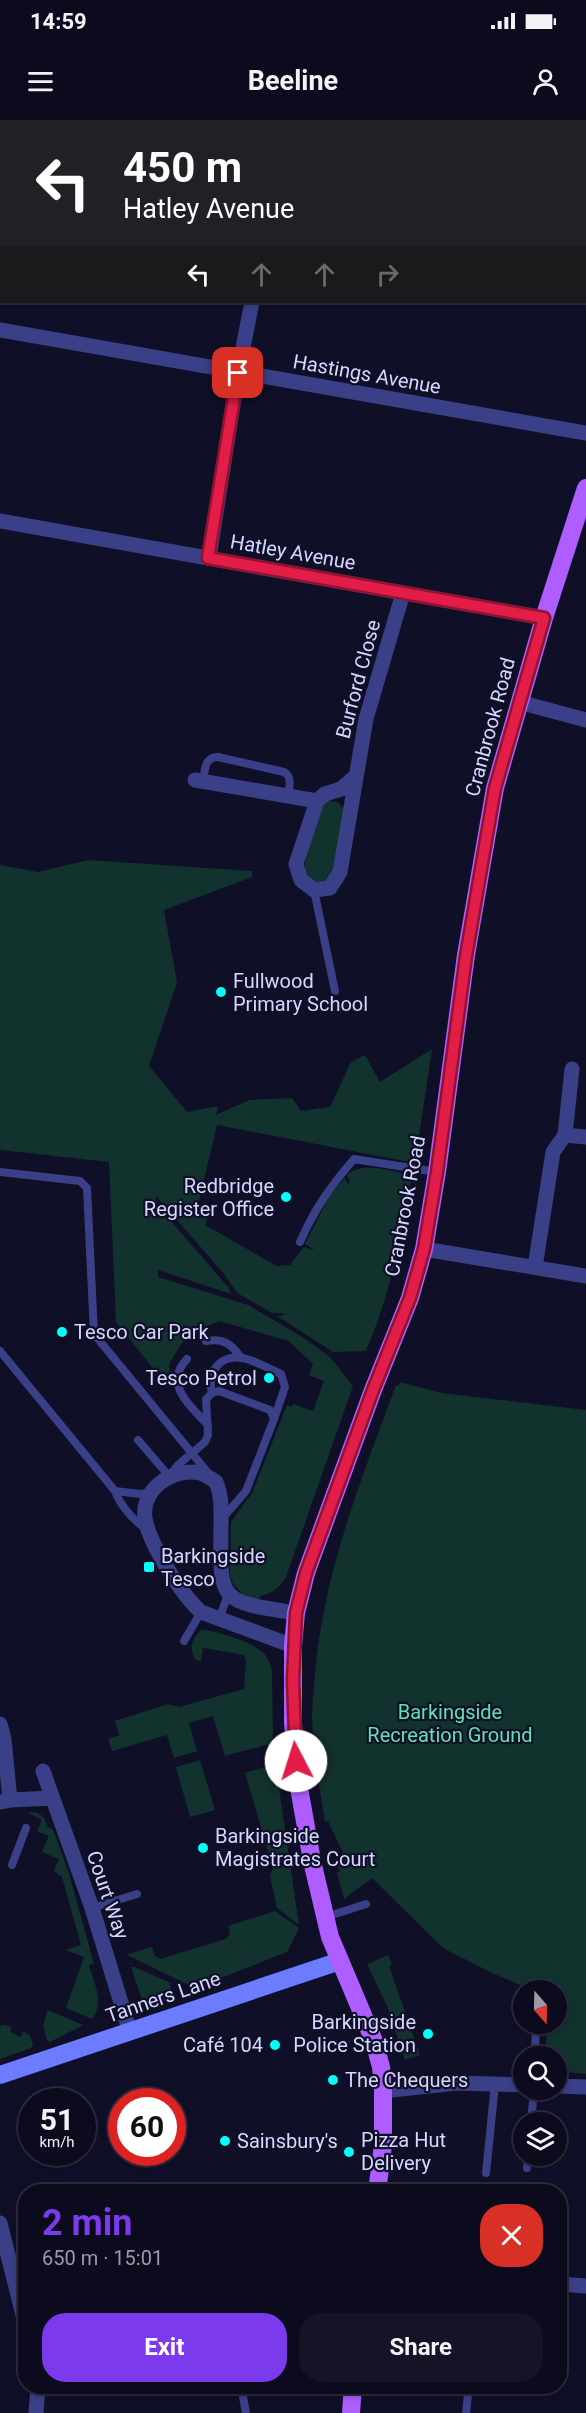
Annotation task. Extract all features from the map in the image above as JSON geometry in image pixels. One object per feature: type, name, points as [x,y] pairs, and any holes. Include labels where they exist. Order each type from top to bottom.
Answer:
[{"type":"main road","name":"Cranbrook Road","points":[[378,2184],[383,2145],[383,2091],[374,2041],[330,1937],[298,1782],[293,1723],[293,1646],[296,1613],[306,1573],[373,1390],[410,1298],[424,1249],[437,1172],[466,956],[494,796],[544,618],[586,488]]},
{"type":"main road","points":[[351,2413],[352,2394]]},
{"type":"street","points":[[208,558],[252,303]]},
{"type":"street","name":"Hastings Avenue","points":[[0,330],[586,433]]},
{"type":"street","name":"Hatley Avenue","points":[[0,521],[544,618]]},
{"type":"street","name":"Burford Close","points":[[314,890],[330,888],[340,872],[366,719],[403,593]]},
{"type":"street","points":[[519,702],[586,720]]},
{"type":"street","points":[[314,890],[301,880],[296,864],[317,801],[325,794],[341,789],[356,776]]},
{"type":"street","points":[[199,781],[317,801]]},
{"type":"street","points":[[535,1267],[552,1152],[565,1135],[572,1069]]},
{"type":"street","points":[[565,1135],[586,1137]]},
{"type":"street","points":[[424,1249],[586,1276]]},
{"type":"street","points":[[293,1646],[201,1612],[180,1588],[148,1531],[146,1505],[150,1493],[169,1476],[185,1472],[202,1473],[216,1482],[221,1501],[220,1574],[223,1588],[228,1595],[253,1607],[296,1613]]},
{"type":"street","points":[[0,1724],[4,1739],[5,1801],[52,1798]]},
{"type":"street","name":"Court Way","points":[[43,1771],[92,1908],[130,2032]]},
{"type":"street","name":"Tanners Lane","points":[[0,2075],[340,1961]]},
{"type":"street","points":[[383,2091],[456,2083],[513,2085]]},
{"type":"street","points":[[567,2086],[586,2087]]},
{"type":"street","points":[[0,2223],[18,2295]]},
{"type":"street","points":[[567,2285],[586,2286]]},
{"type":"street","points":[[36,2413],[37,2394]]},
{"type":"lane","points":[[199,781],[207,761],[211,757],[218,757],[288,774],[290,781],[288,797]]},
{"type":"lane","points":[[314,890],[335,990]]},
{"type":"lane","points":[[300,1242],[310,1219],[330,1187],[354,1159],[437,1172]]},
{"type":"lane","points":[[0,1172],[84,1183],[87,1188],[94,1334],[216,1482]]},
{"type":"lane","points":[[206,1341],[217,1339],[227,1342],[241,1358],[281,1374],[285,1387],[246,1491],[221,1520]]},
{"type":"lane","points":[[0,1351],[115,1491],[117,1497],[138,1523],[148,1531]]},
{"type":"lane","points":[[212,1393],[209,1383],[212,1370],[223,1360],[241,1358]]},
{"type":"lane","points":[[187,1359],[182,1364],[177,1377],[177,1387],[181,1396],[208,1425]]},
{"type":"lane","points":[[138,1440],[169,1476],[178,1465],[205,1442],[208,1436],[206,1399],[212,1393],[219,1391],[270,1410],[273,1413],[273,1419]]},
{"type":"lane","points":[[115,1491],[150,1493]]},
{"type":"lane","points":[[219,1620],[228,1595]]},
{"type":"lane","points":[[184,1641],[201,1612]]},
{"type":"lane","points":[[12,1865],[26,1828]]},
{"type":"lane","points":[[92,1908],[137,1894]]},
{"type":"lane","points":[[325,1917],[366,1904]]},
{"type":"lane","points":[[486,2173],[495,2084]]},
{"type":"lane","points":[[242,2394],[246,2413]]},
{"type":"lane","points":[[466,2413],[468,2394]]},
{"type":"green space","points":[[328,801],[338,803],[344,811],[334,871],[326,881],[314,882],[307,876],[305,867],[307,854],[323,806]]},
{"type":"green space","points":[[88,860],[252,871],[252,877],[164,910],[177,982],[149,1066],[187,1112],[218,1106],[216,1115],[249,1100],[292,1098],[301,1111],[330,1107],[351,1062],[365,1055],[380,1082],[432,1049],[415,1163],[217,1125],[197,1209],[210,1213],[205,1225],[277,1266],[290,1265],[304,1247],[315,1250],[305,1244],[330,1195],[345,1178],[348,1184],[350,1183],[347,1175],[370,1168],[412,1176],[394,1265],[382,1308],[366,1351],[333,1352],[277,1316],[284,1315],[283,1313],[272,1313],[237,1293],[224,1274],[156,1196],[156,1204],[229,1288],[231,1294],[158,1270],[158,1277],[248,1305],[304,1338],[330,1357],[353,1386],[286,1577],[275,1590],[260,1596],[260,1600],[246,1597],[233,1584],[230,1575],[231,1522],[252,1493],[287,1405],[292,1407],[293,1404],[313,1411],[324,1381],[309,1375],[313,1364],[289,1341],[219,1321],[187,1335],[170,1362],[168,1387],[116,1322],[109,1162],[0,1150],[0,865],[38,872]]},
{"type":"green space","name":"Barkingside Recreation Ground","points":[[400,1382],[441,1393],[586,1410],[586,2074],[567,2072],[567,2046],[545,2046],[547,2034],[567,2034],[567,1980],[513,1980],[513,1982],[443,1948],[372,1878],[344,1899],[337,1873],[340,1871],[338,1867],[342,1865],[341,1862],[346,1859],[328,1821],[325,1821],[313,1730],[313,1701],[319,1637],[345,1528],[396,1385],[398,1386]]},
{"type":"green space","points":[[201,1630],[241,1640],[256,1648],[267,1658],[272,1672],[273,1743],[225,1756],[213,1716],[189,1723],[197,1751],[174,1758],[167,1735],[112,1751],[108,1739],[119,1735],[115,1721],[168,1704],[179,1707],[244,1689],[246,1660],[244,1655],[203,1648],[201,1661],[196,1660],[192,1652],[192,1644]]},
{"type":"green space","points":[[200,1760],[215,1810],[190,1817],[176,1767]]},
{"type":"green space","points":[[276,1764],[299,1925],[277,1908],[270,1876],[273,1868],[245,1773]]},
{"type":"green space","points":[[27,1812],[40,1815],[48,1827],[53,1830],[68,1870],[94,1964],[89,1965],[96,1986],[98,2006],[92,2019],[66,2008],[84,1957],[65,1950],[81,1945],[62,1877],[54,1871],[59,1859],[42,1852],[49,1836],[37,1831],[42,1820]]},
{"type":"green space","points":[[275,1911],[299,1928],[287,1952],[195,1988],[128,1954],[152,1947],[154,1955],[160,1959],[226,1939],[230,1934],[228,1926]]},
{"type":"green space","points":[[388,1955],[392,1964],[389,1966],[420,2055],[405,2060],[387,2006],[367,1964]]},
{"type":"green space","points":[[131,1967],[169,1982],[174,1997],[151,2006],[143,2003]]},
{"type":"green space","points":[[48,2010],[83,2025],[50,2042],[47,2041],[43,2025]]},
{"type":"green space","points":[[0,2026],[12,2027],[10,2032],[21,2037],[23,2031],[30,2036],[33,2045],[31,2048],[0,2059]]},
{"type":"place","name":"Fullwood Primary School","points":[[221,992]]},
{"type":"place","name":"Redbridge Register Office","points":[[286,1197]]},
{"type":"place","name":"Tesco Car Park","points":[[62,1332]]},
{"type":"place","name":"Tesco Petrol","points":[[269,1378]]},
{"type":"place","name":"Barkingside Tesco","points":[[149,1567]]},
{"type":"place","name":"Barkingside Magistrates Court","points":[[203,1848]]},
{"type":"place","name":"Barkingside Police Station","points":[[428,2034]]},
{"type":"place","name":"Café 104","points":[[275,2045]]},
{"type":"place","name":"The Chequers","points":[[333,2080]]},
{"type":"place","name":"Sainsbury's","points":[[225,2141]]},
{"type":"place","name":"Pizza Hut Delivery","points":[[349,2152]]},
{"type":"route","points":[[238,373],[208,558],[544,618],[495,788],[466,956],[449,1089],[424,1249],[410,1298],[373,1390],[306,1573],[296,1613],[293,1646],[293,1723],[296,1761]]}]
